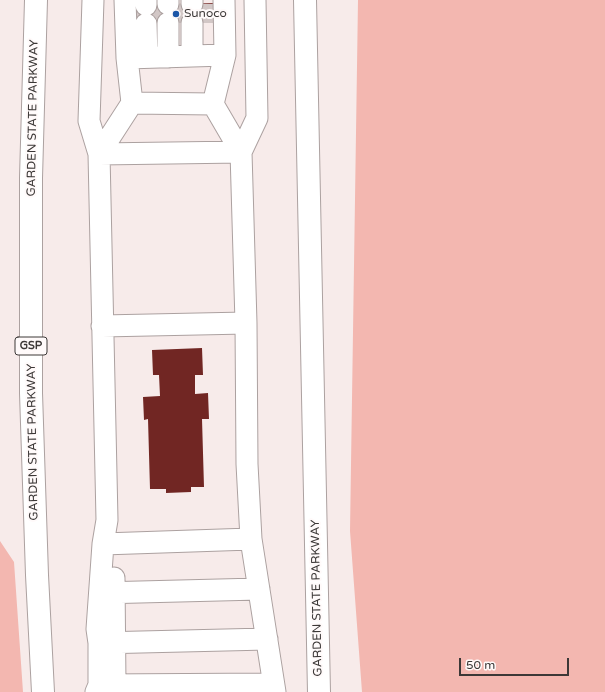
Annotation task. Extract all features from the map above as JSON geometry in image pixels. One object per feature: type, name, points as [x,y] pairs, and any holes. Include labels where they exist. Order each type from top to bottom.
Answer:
[{"type":"highway","name":"GARDEN STATE PARKWAY","points":[[36,0],[31,178],[31,393],[37,575],[43,692]]},
{"type":"highway","name":"GARDEN STATE PARKWAY","points":[[305,0],[319,692]]},
{"type":"lane","points":[[93,0],[89,121],[99,154],[108,544],[107,592],[97,629],[107,642],[103,687],[274,688],[251,539],[247,464],[246,323],[241,152],[257,118],[255,0]]},
{"type":"lane","points":[[99,154],[132,103],[176,56],[176,9]]},
{"type":"lane","points":[[176,9],[176,56],[213,104],[241,152]]},
{"type":"lane","points":[[176,9],[176,56]]},
{"type":"lane","points":[[176,9],[176,56]]},
{"type":"lane","points":[[176,9],[176,56]]},
{"type":"lane","points":[[132,103],[213,104]]},
{"type":"lane","points":[[99,154],[241,152]]},
{"type":"lane","points":[[102,326],[246,323]]},
{"type":"lane","points":[[108,544],[251,539]]},
{"type":"lane","points":[[107,592],[259,589]]},
{"type":"lane","points":[[107,642],[267,639]]},
{"type":"shaded area","points":[[358,0],[605,0],[605,692],[362,692],[350,531]]},
{"type":"shaded area","points":[[0,541],[14,562],[23,692],[0,692]]},
{"type":"building","name":"Sunoco","points":[[220,3],[220,22],[131,24],[131,5]]},
{"type":"building","points":[[202,348],[203,375],[195,375],[195,394],[208,393],[209,419],[202,419],[204,487],[191,487],[191,492],[166,493],[166,489],[150,489],[148,419],[144,420],[143,397],[160,396],[159,375],[153,375],[152,350]]},
{"type":"tunnel","points":[[181,4],[181,23]]},
{"type":"tunnel","points":[[205,4],[205,23]]},
{"type":"tunnel","points":[[138,5],[138,24]]},
{"type":"tunnel","points":[[158,5],[158,24]]},
{"type":"place","name":"Sunoco","points":[[176,14]]}]
